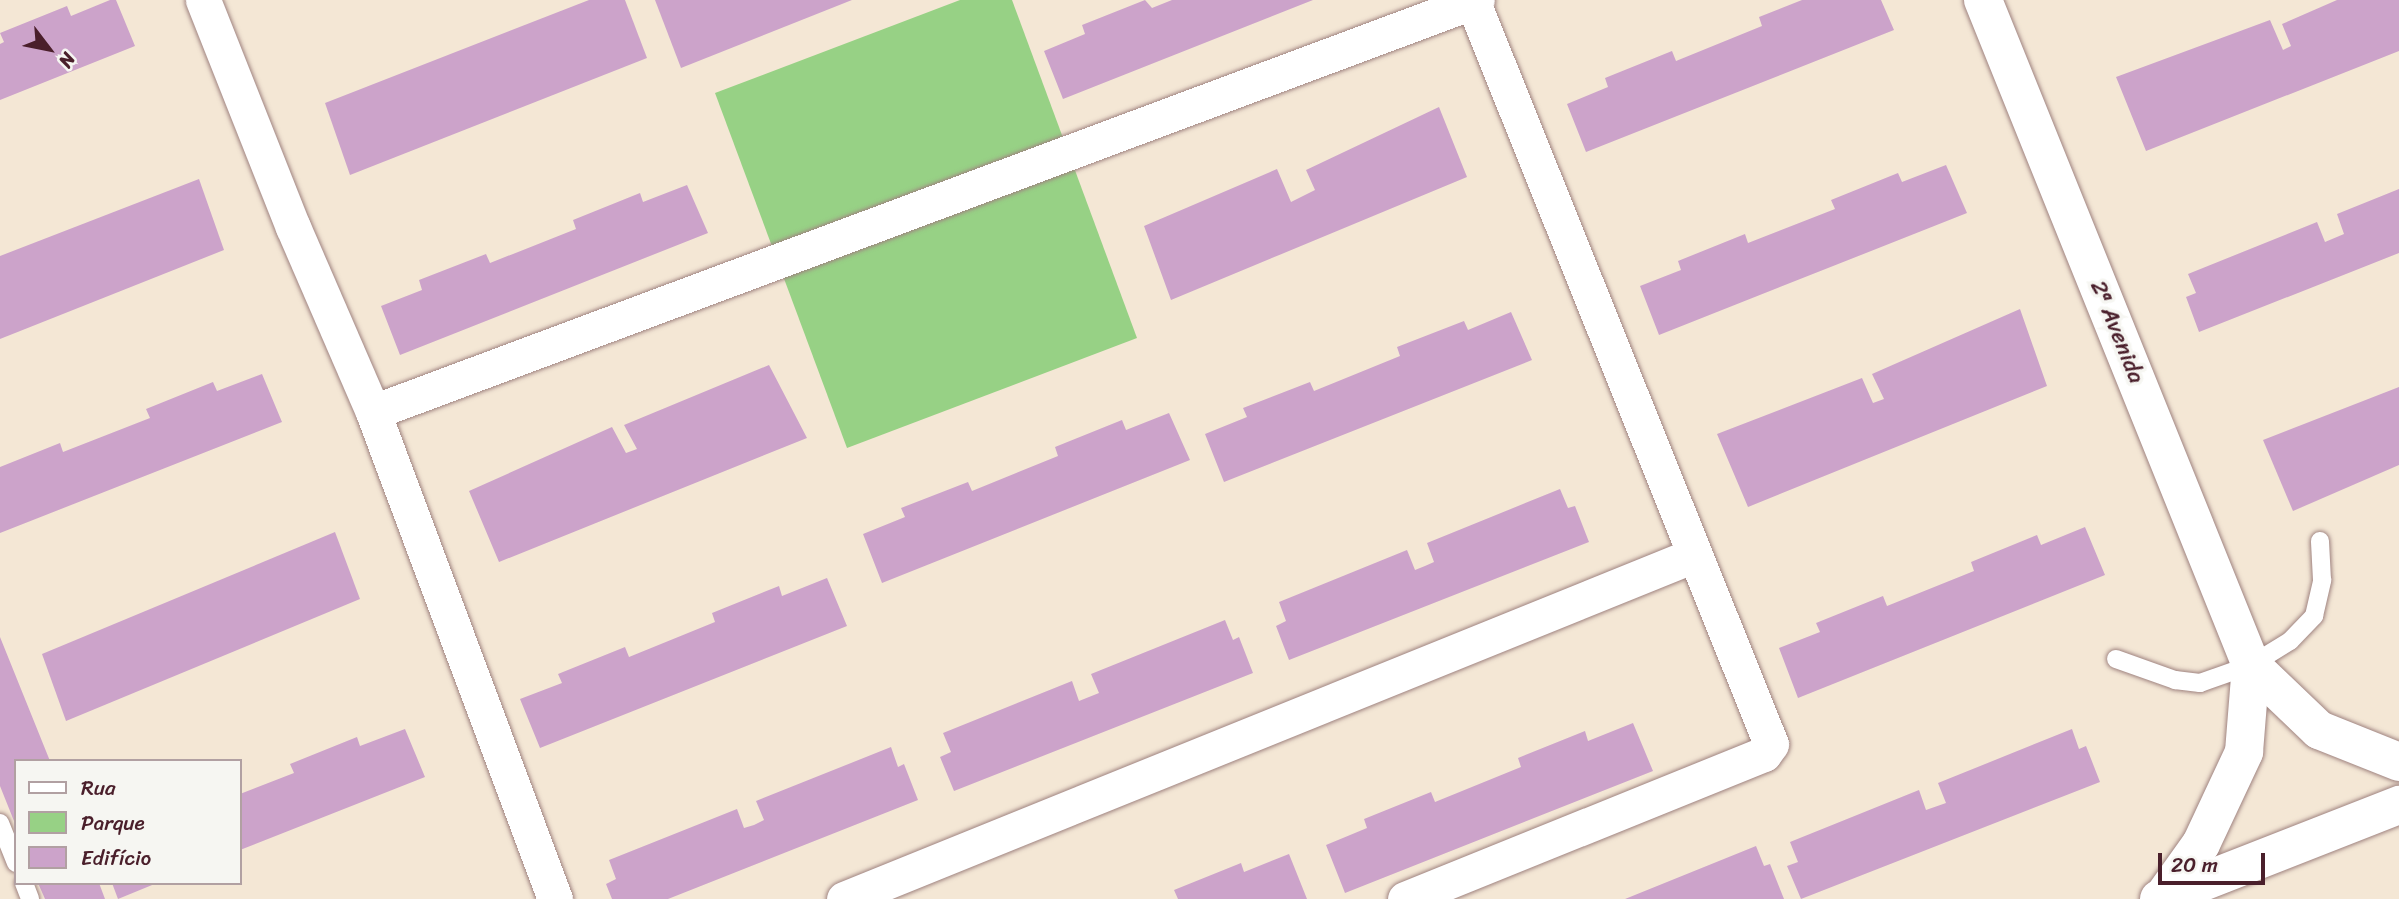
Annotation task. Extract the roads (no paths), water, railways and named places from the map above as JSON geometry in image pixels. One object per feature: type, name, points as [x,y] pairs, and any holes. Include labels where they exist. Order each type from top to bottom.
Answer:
[{"type":"street","points":[[204,0],[293,227],[373,412],[555,899]]},
{"type":"street","name":"2ª Avenida","points":[[1983,0],[2251,665]]},
{"type":"street","points":[[373,412],[1474,1],[1772,744],[1769,750],[1405,899]]},
{"type":"street","points":[[844,899],[1694,555]]},
{"type":"street","points":[[2251,665],[2319,730],[2399,762]]},
{"type":"street","points":[[2161,898],[2201,844],[2244,752],[2251,665]]},
{"type":"street","points":[[2161,898],[2399,805]]},
{"type":"lane","points":[[2116,659],[2175,680],[2200,683],[2251,665],[2290,641],[2314,616],[2322,580],[2319,541]]},
{"type":"lane","points":[[0,823],[14,858]]}]
